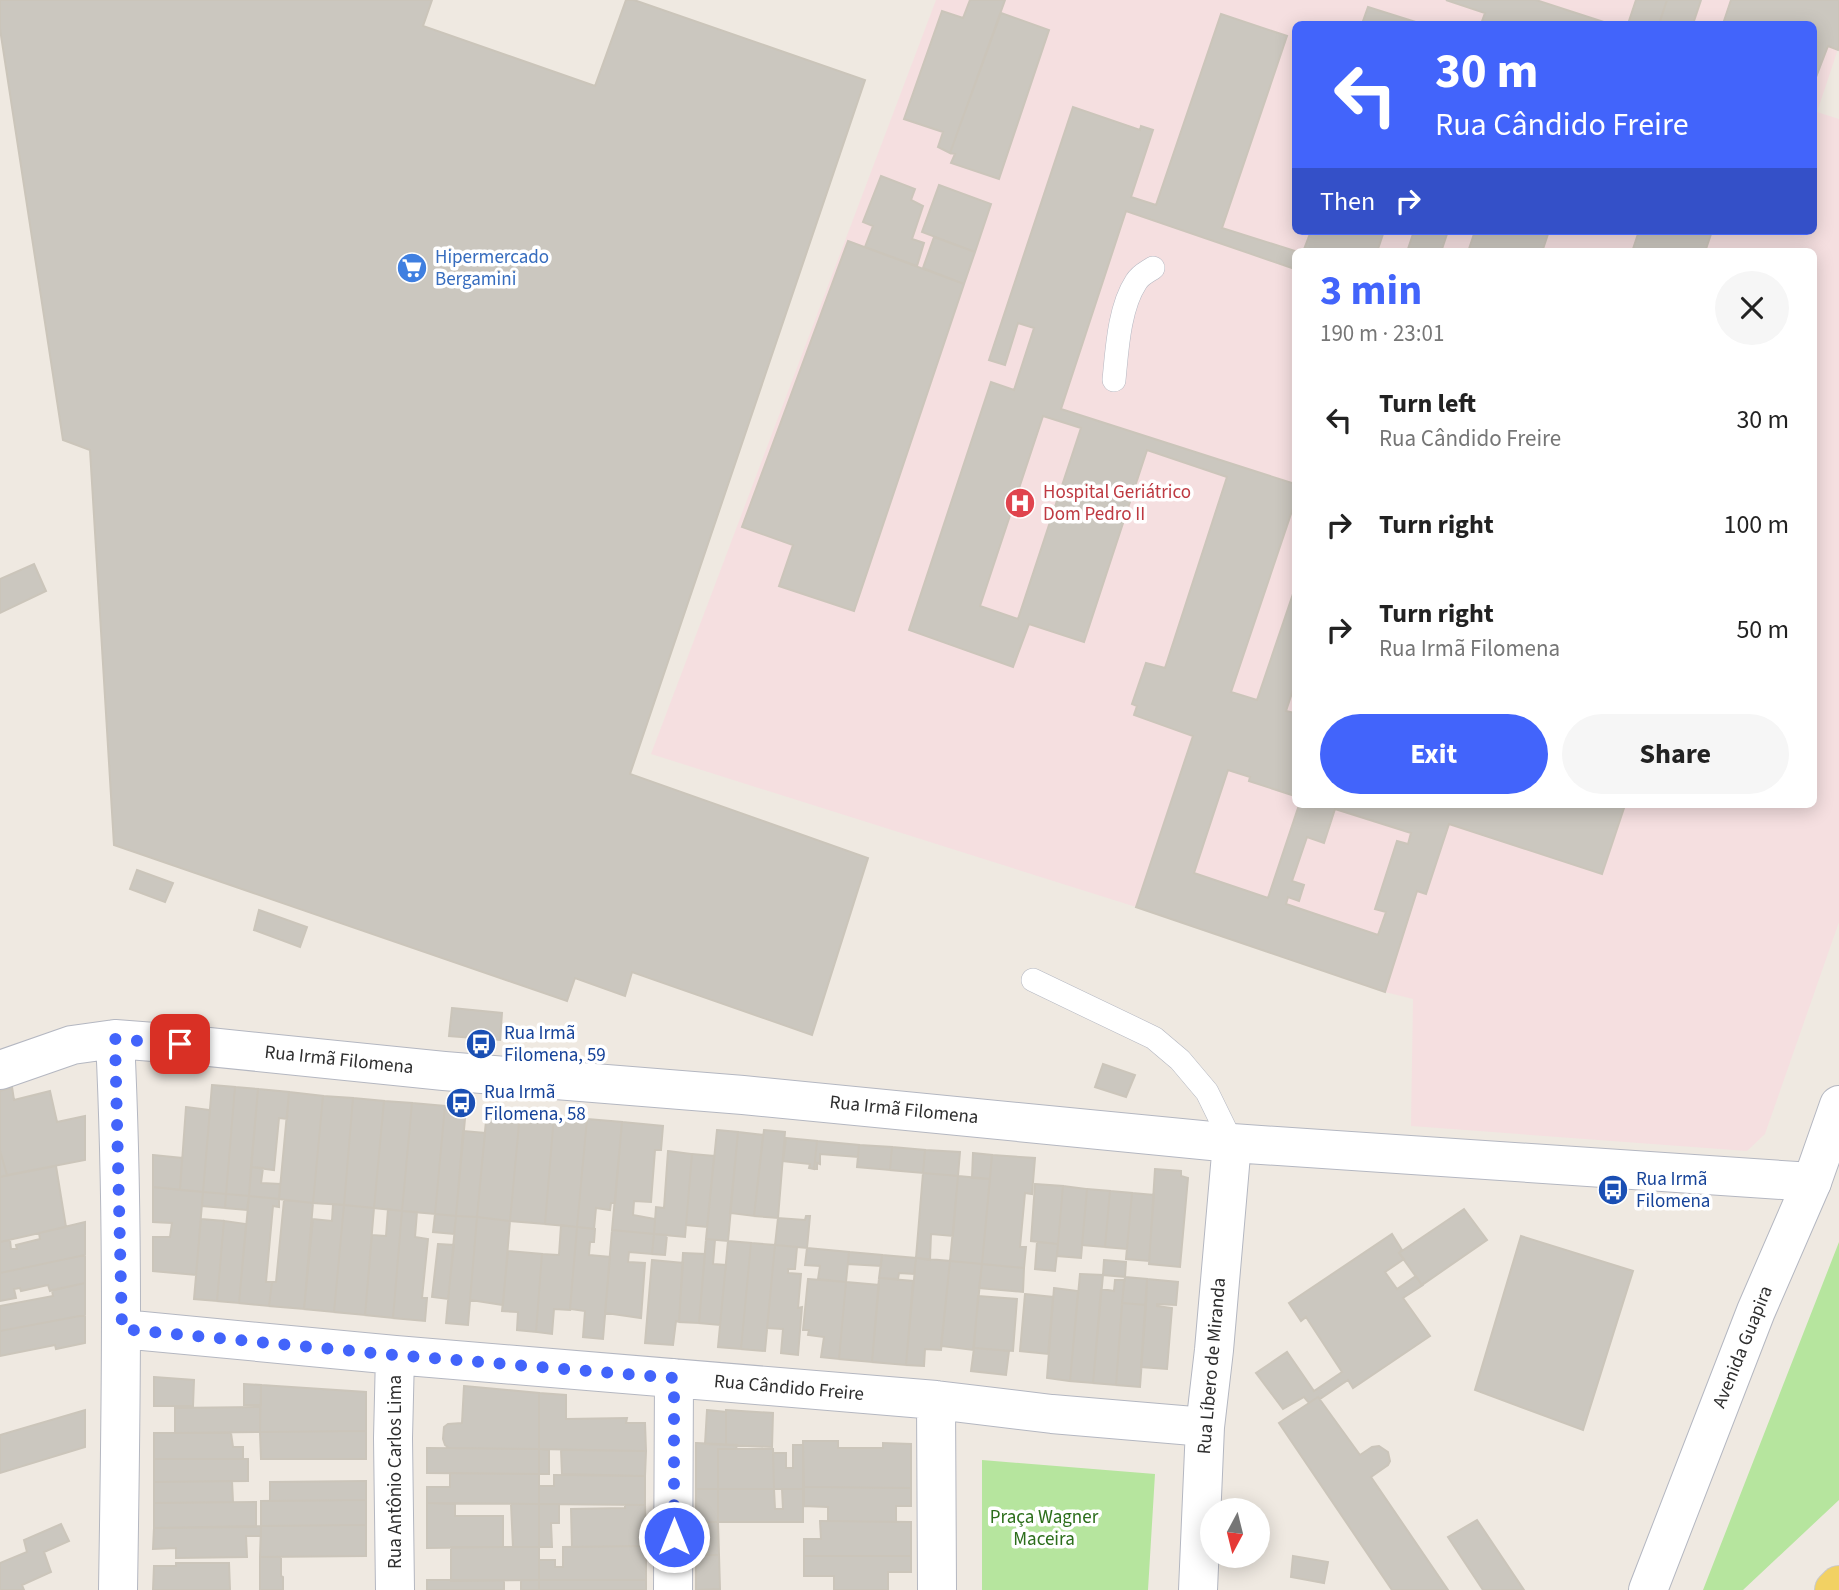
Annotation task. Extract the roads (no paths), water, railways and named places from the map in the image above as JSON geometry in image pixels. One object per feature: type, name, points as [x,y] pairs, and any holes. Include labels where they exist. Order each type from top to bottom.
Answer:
[{"type":"main road","points":[[1834,1590],[1839,1585]]},
{"type":"street","name":"Rua Irmã Filomena","points":[[0,1070],[72,1045],[115,1039],[444,1071],[743,1094],[1231,1143],[1812,1182]]},
{"type":"street","points":[[115,1039],[122,1329],[118,1590]]},
{"type":"street","name":"Avenida Guapira","points":[[1648,1590],[1755,1311],[1812,1182],[1839,1105]]},
{"type":"street","name":"Rua Líbero de Miranda","points":[[1198,1590],[1205,1427],[1231,1143]]},
{"type":"street","name":"Rua Cândido Freire","points":[[122,1329],[395,1355],[936,1400],[1052,1414],[1205,1427]]},
{"type":"street","name":"Rua Antônio Carlos Lima","points":[[395,1355],[395,1590]]},
{"type":"street","points":[[673,1590],[674,1378]]},
{"type":"street","points":[[936,1400],[937,1590]]},
{"type":"lane","points":[[1114,380],[1118,336],[1129,297],[1137,280],[1153,268]]},
{"type":"lane","points":[[1033,980],[1154,1038],[1180,1060],[1207,1092],[1231,1143]]},
{"type":"place","name":"Hipermercado Bergamini","points":[[412,268]]},
{"type":"place","name":"Hospital Geriátrico Dom Pedro II","points":[[1020,503]]},
{"type":"place","name":"Rua Irmã Filomena, 59","points":[[481,1044]]},
{"type":"place","name":"Rua Irmã Filomena, 58","points":[[461,1103]]},
{"type":"place","name":"Rua Irmã Filomena","points":[[1613,1190]]},
{"type":"park label","name":"Praça Wagner Maceira","points":[[1044,1528]]}]
